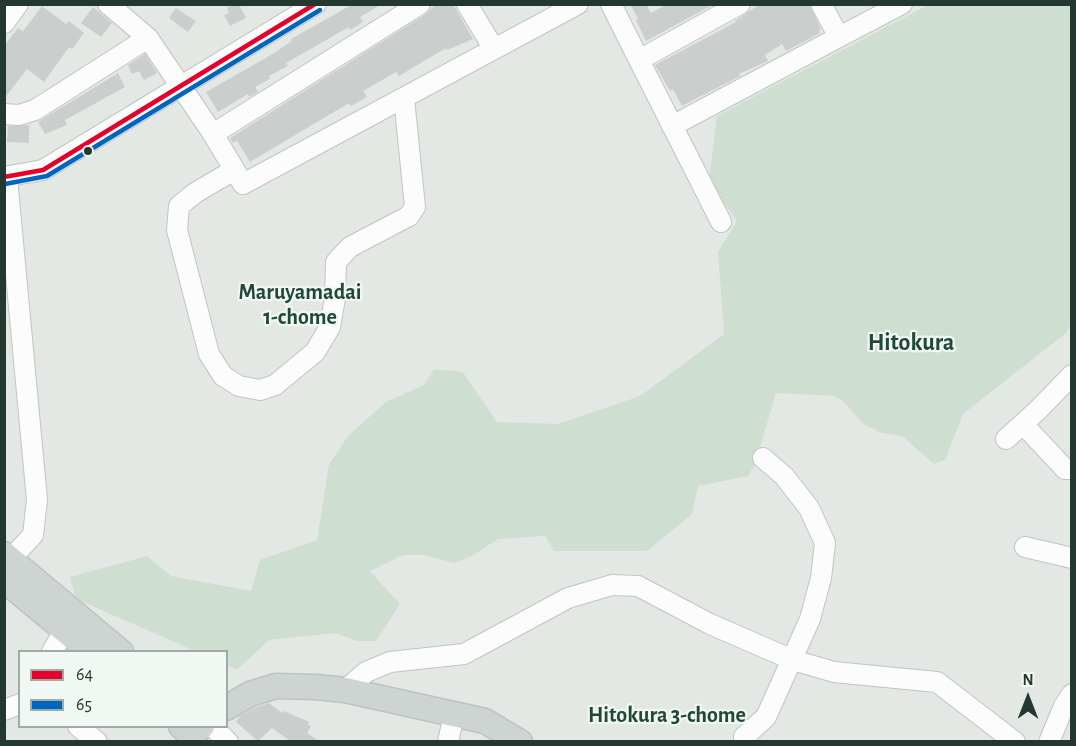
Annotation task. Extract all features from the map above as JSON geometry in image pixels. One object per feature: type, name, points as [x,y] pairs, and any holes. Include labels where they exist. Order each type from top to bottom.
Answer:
[{"type":"main road","points":[[6,565],[72,623],[119,650]]},
{"type":"main road","points":[[72,623],[90,650]]},
{"type":"main road","points":[[228,707],[250,694],[276,686],[345,690],[485,720],[520,741]]},
{"type":"street","points":[[4,23],[18,4]]},
{"type":"street","points":[[108,4],[148,38],[213,134],[243,184],[578,4]]},
{"type":"street","points":[[6,565],[33,535],[36,500],[6,178],[43,170],[316,4]]},
{"type":"street","points":[[213,134],[420,4]]},
{"type":"street","points":[[467,4],[494,49]]},
{"type":"street","points":[[611,4],[721,222]]},
{"type":"street","points":[[639,60],[740,4]]},
{"type":"street","points":[[821,4],[839,37]]},
{"type":"street","points":[[672,126],[902,4]]},
{"type":"street","points":[[4,114],[19,115],[35,110],[148,38]]},
{"type":"street","points":[[234,170],[195,193],[179,206],[177,230],[209,354],[223,376],[239,386],[260,390],[275,385],[315,352],[330,327],[335,298],[336,262],[350,247],[409,216],[415,207],[404,98]]},
{"type":"street","points":[[1006,438],[1071,375]]},
{"type":"street","points":[[1023,424],[1065,469],[1071,469]]},
{"type":"street","points":[[744,741],[744,737],[766,717],[810,619],[821,578],[825,543],[809,508],[784,476],[764,458]]},
{"type":"street","points":[[1025,547],[1071,558]]},
{"type":"street","points":[[345,690],[366,672],[390,662],[464,654],[568,598],[612,585],[638,586],[710,624],[793,660],[834,672],[937,682],[1015,741]]},
{"type":"street","points":[[53,650],[72,623]]},
{"type":"street","points":[[1049,741],[1071,694]]},
{"type":"street","points":[[448,741],[454,714]]},
{"type":"street","points":[[81,728],[97,741]]},
{"type":"street","points":[[195,733],[228,741]]},
{"type":"green space","points":[[928,5],[1071,5],[1071,323],[1066,333],[963,414],[945,460],[934,464],[902,436],[882,433],[863,424],[843,401],[835,396],[776,393],[755,464],[748,476],[698,486],[692,514],[647,551],[554,551],[545,536],[498,539],[472,556],[454,563],[424,555],[403,555],[370,571],[400,604],[376,641],[356,641],[336,633],[269,640],[237,670],[228,666],[228,650],[193,650],[76,599],[70,577],[147,556],[171,576],[251,591],[260,560],[317,540],[329,464],[349,435],[386,402],[424,385],[434,369],[463,372],[497,422],[558,424],[640,396],[724,334],[718,252],[737,221],[709,182],[717,116]]},
{"type":"building","points":[[239,4],[246,18],[230,26],[224,15],[229,13],[227,8]]},
{"type":"building","points":[[353,4],[382,4],[360,17],[363,22],[350,30],[349,27],[286,63],[288,66],[255,87],[258,92],[249,97],[248,94],[218,112],[206,92],[271,55],[292,41],[291,39]]},
{"type":"building","points":[[436,4],[453,4],[473,39],[447,50],[446,48],[399,76],[396,72],[363,91],[367,97],[351,106],[349,103],[250,162],[237,141],[233,143],[230,138],[426,14]]},
{"type":"building","points":[[630,4],[646,4],[651,13],[667,4],[714,4],[646,41]]},
{"type":"building","points":[[760,4],[809,4],[821,29],[820,33],[786,51],[782,44],[765,55],[768,61],[739,74],[740,76],[682,106],[673,89],[670,91],[655,65],[736,22]]},
{"type":"building","points":[[42,6],[66,24],[69,21],[84,33],[72,49],[69,47],[44,82],[27,69],[4,99],[4,46],[18,28],[23,31]]},
{"type":"building","points":[[93,7],[112,23],[101,37],[81,23]]},
{"type":"building","points":[[176,8],[196,21],[188,32],[169,18]]},
{"type":"building","points":[[145,54],[157,73],[144,80],[139,71],[132,74],[128,65]]},
{"type":"building","points":[[118,73],[125,87],[65,120],[67,125],[45,134],[38,122]]},
{"type":"building","points":[[29,125],[29,143],[7,142],[8,126]]},
{"type":"building","points":[[269,703],[282,713],[284,711],[309,722],[308,725],[311,726],[307,733],[319,741],[290,741],[272,728],[258,741],[236,722],[240,716]]},
{"type":"transit line","name":"64","points":[[4,177],[43,170],[315,4]]},
{"type":"transit line","name":"65","points":[[5,184],[47,176],[320,10]]},
{"type":"district","name":"Maruyamadai 1-chome","points":[[300,304]]},
{"type":"district","name":"Hitokura","points":[[911,343]]},
{"type":"district","name":"Hitokura 3-chome","points":[[667,715]]}]
